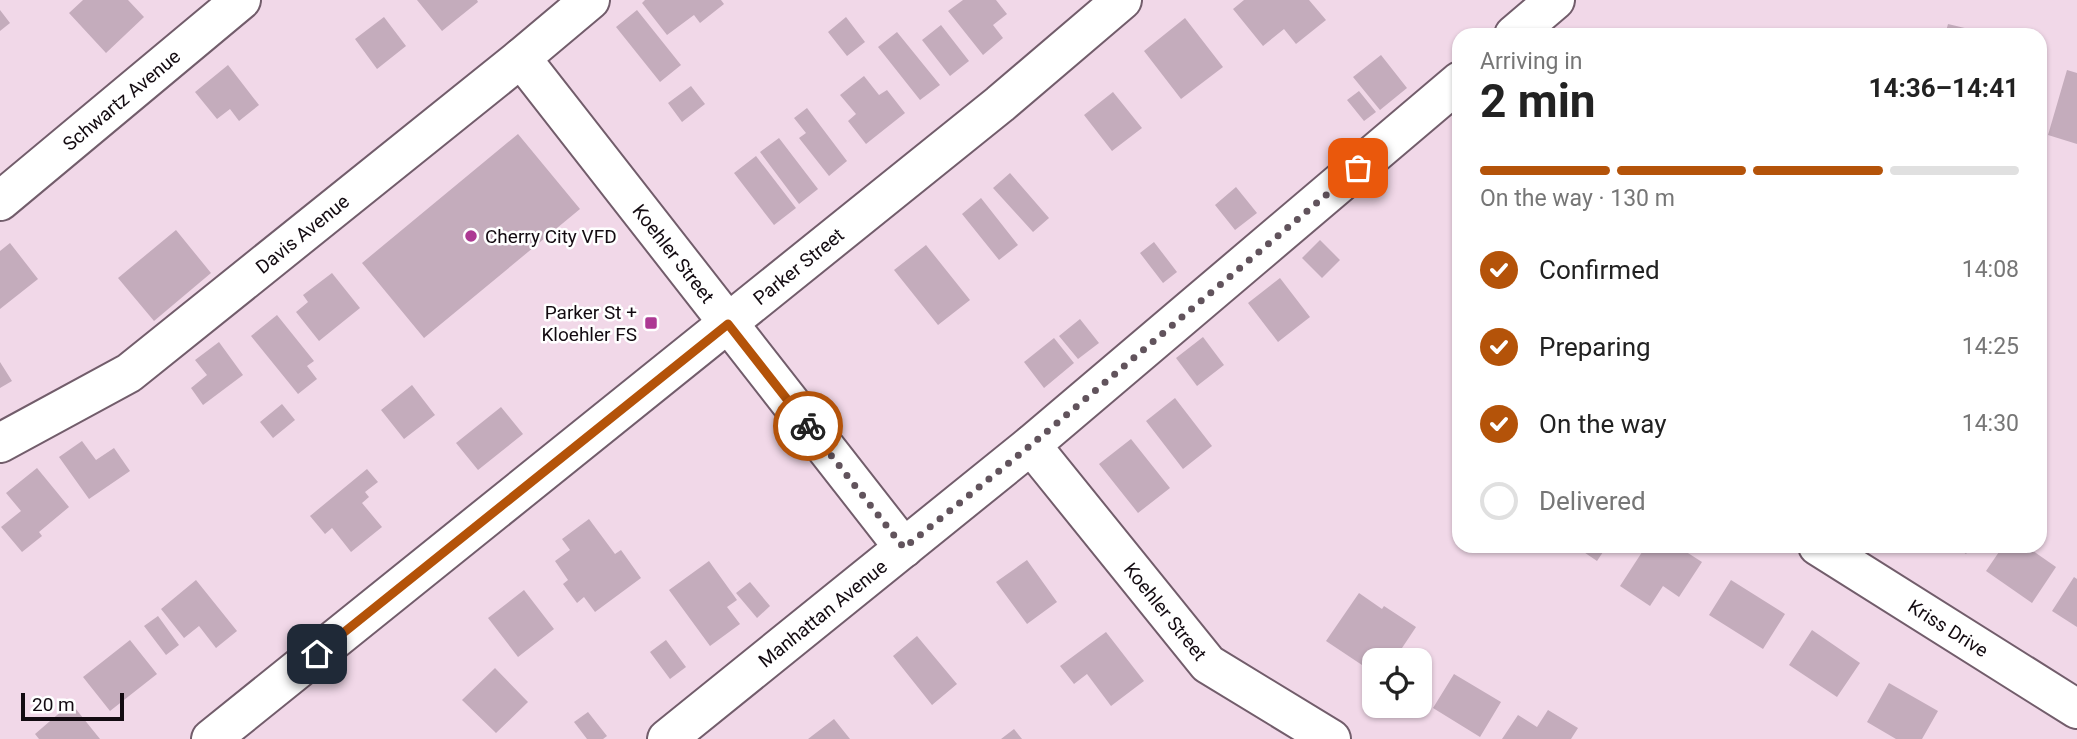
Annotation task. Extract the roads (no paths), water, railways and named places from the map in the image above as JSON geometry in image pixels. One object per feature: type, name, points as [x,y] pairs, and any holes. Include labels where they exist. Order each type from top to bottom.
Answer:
[{"type":"street","name":"Schwartz Avenue","points":[[4,189],[241,0]]},
{"type":"street","name":"Davis Avenue","points":[[0,443],[129,373],[590,0]]},
{"type":"street","name":"Parker Street","points":[[211,739],[1000,104],[1122,0]]},
{"type":"street","points":[[1522,28],[1555,0]]},
{"type":"street","name":"Koehler Street","points":[[521,58],[904,548]]},
{"type":"street","name":"Manhattan Avenue","points":[[667,739],[1031,445],[1452,88]]},
{"type":"street","name":"Koehler Street","points":[[1031,445],[1209,664],[1331,739]]},
{"type":"street","name":"Kriss Drive","points":[[1829,553],[2077,709]]},
{"type":"place","name":"Cherry City VFD","points":[[471,236]]},
{"type":"place","name":"Parker St + Kloehler FS","points":[[651,323]]}]
